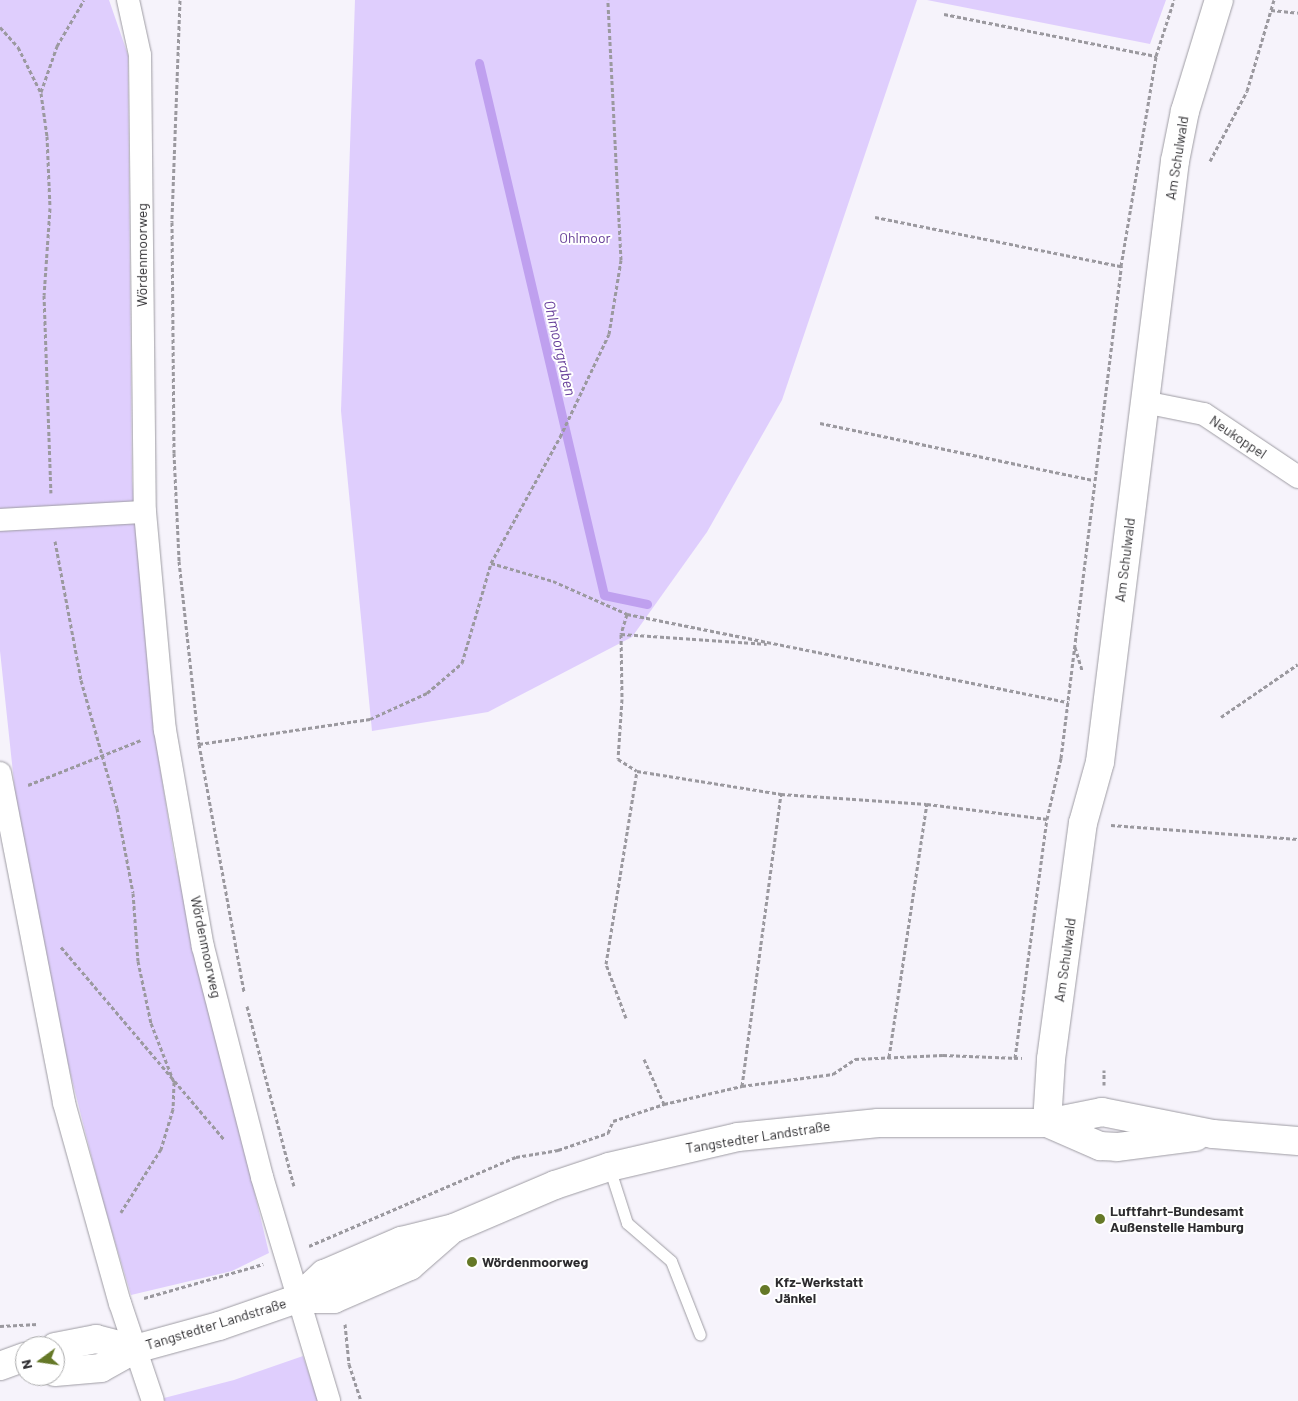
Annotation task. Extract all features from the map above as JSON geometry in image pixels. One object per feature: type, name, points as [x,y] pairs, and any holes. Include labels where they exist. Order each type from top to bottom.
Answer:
[{"type":"street","name":"Wördenmoorweg","points":[[128,0],[140,54],[145,512],[165,730],[203,947],[297,1299],[329,1401]]},
{"type":"street","name":"Am Schulwald","points":[[1047,1123],[1051,1059],[1083,823],[1100,762],[1178,144],[1199,60],[1219,0]]},
{"type":"street","name":"Neukoppel","points":[[1144,402],[1204,414],[1298,477]]},
{"type":"street","points":[[0,520],[145,512]]},
{"type":"street","points":[[1,784],[64,1103],[102,1239],[152,1401]]},
{"type":"street","name":"Tangstedter Landstraße","points":[[65,1371],[101,1368],[135,1349],[219,1326],[297,1299],[324,1274],[401,1241],[454,1228],[555,1185],[609,1167],[738,1137],[837,1125],[964,1121],[1047,1123],[1100,1146],[1117,1147],[1213,1134],[1298,1140]]},
{"type":"street","name":"Tangstedter Landstraße","points":[[65,1345],[96,1339],[135,1349]]},
{"type":"street","points":[[0,1368],[15,1361]]},
{"type":"street","points":[[0,1368],[15,1370]]},
{"type":"lane","points":[[609,1167],[627,1223],[671,1261],[700,1335]]},
{"type":"path","points":[[41,93],[58,46],[84,0]]},
{"type":"path","points":[[180,0],[172,222],[174,453],[179,561],[199,744],[243,990],[295,1189]]},
{"type":"path","points":[[199,744],[370,719],[427,694],[462,663],[491,563],[571,417],[610,334],[621,260],[608,0]]},
{"type":"path","points":[[1015,1058],[1047,819],[1061,758],[1093,480],[1121,266],[1156,56],[1174,0]]},
{"type":"path","points":[[1210,161],[1247,91],[1274,0]]},
{"type":"path","points":[[1270,10],[1298,13]]},
{"type":"path","points":[[944,14],[1156,56]]},
{"type":"path","points":[[0,26],[18,47],[41,93],[50,208],[44,295],[52,453],[51,517],[80,680],[104,754],[133,893],[138,961],[151,1023],[174,1082],[173,1109],[161,1150],[102,1239]]},
{"type":"path","points":[[875,217],[1121,266]]},
{"type":"path","points":[[820,423],[1093,480]]},
{"type":"path","points":[[491,563],[553,581],[627,614],[1068,702]]},
{"type":"path","points":[[627,614],[621,634],[622,698],[618,759],[637,771],[781,794],[927,804],[1047,819]]},
{"type":"path","points":[[621,634],[732,644],[776,644]]},
{"type":"path","points":[[1221,717],[1298,664]]},
{"type":"path","points":[[1,784],[104,754],[165,730]]},
{"type":"path","points":[[626,1018],[606,964],[637,771]]},
{"type":"path","points":[[742,1086],[781,794]]},
{"type":"path","points":[[888,1057],[927,804]]},
{"type":"path","points":[[1083,823],[1298,839]]},
{"type":"path","points":[[57,943],[229,1144]]},
{"type":"path","points":[[644,1059],[664,1104]]},
{"type":"path","points":[[1104,1070],[1104,1085]]},
{"type":"path","points":[[308,1236],[314,1250]]},
{"type":"path","points":[[141,1298],[270,1261]]},
{"type":"path","points":[[347,1329],[348,1364],[361,1401]]},
{"type":"green space","points":[[0,0],[109,0],[128,55],[132,480],[152,717],[174,855],[269,1253],[232,1271],[131,1295],[103,1202],[51,997],[16,801],[0,651]]},
{"type":"green space","name":"Ohlmoor","points":[[355,0],[917,0],[782,400],[707,532],[632,637],[488,712],[372,731],[341,411]]},
{"type":"green space","points":[[927,0],[1166,0],[1150,44]]},
{"type":"green space","points":[[303,1356],[318,1401],[165,1401],[164,1398],[234,1380]]},
{"type":"waterway","name":"Ohlmoorgraben","points":[[479,63],[604,595],[647,604]]},
{"type":"place","name":"Luftfahrt-Bundesamt Außenstelle Hamburg","points":[[1100,1219]]},
{"type":"place","name":"Wördenmoorweg","points":[[472,1262]]},
{"type":"place","name":"Kfz-Werkstatt Jänkel","points":[[765,1290]]}]
